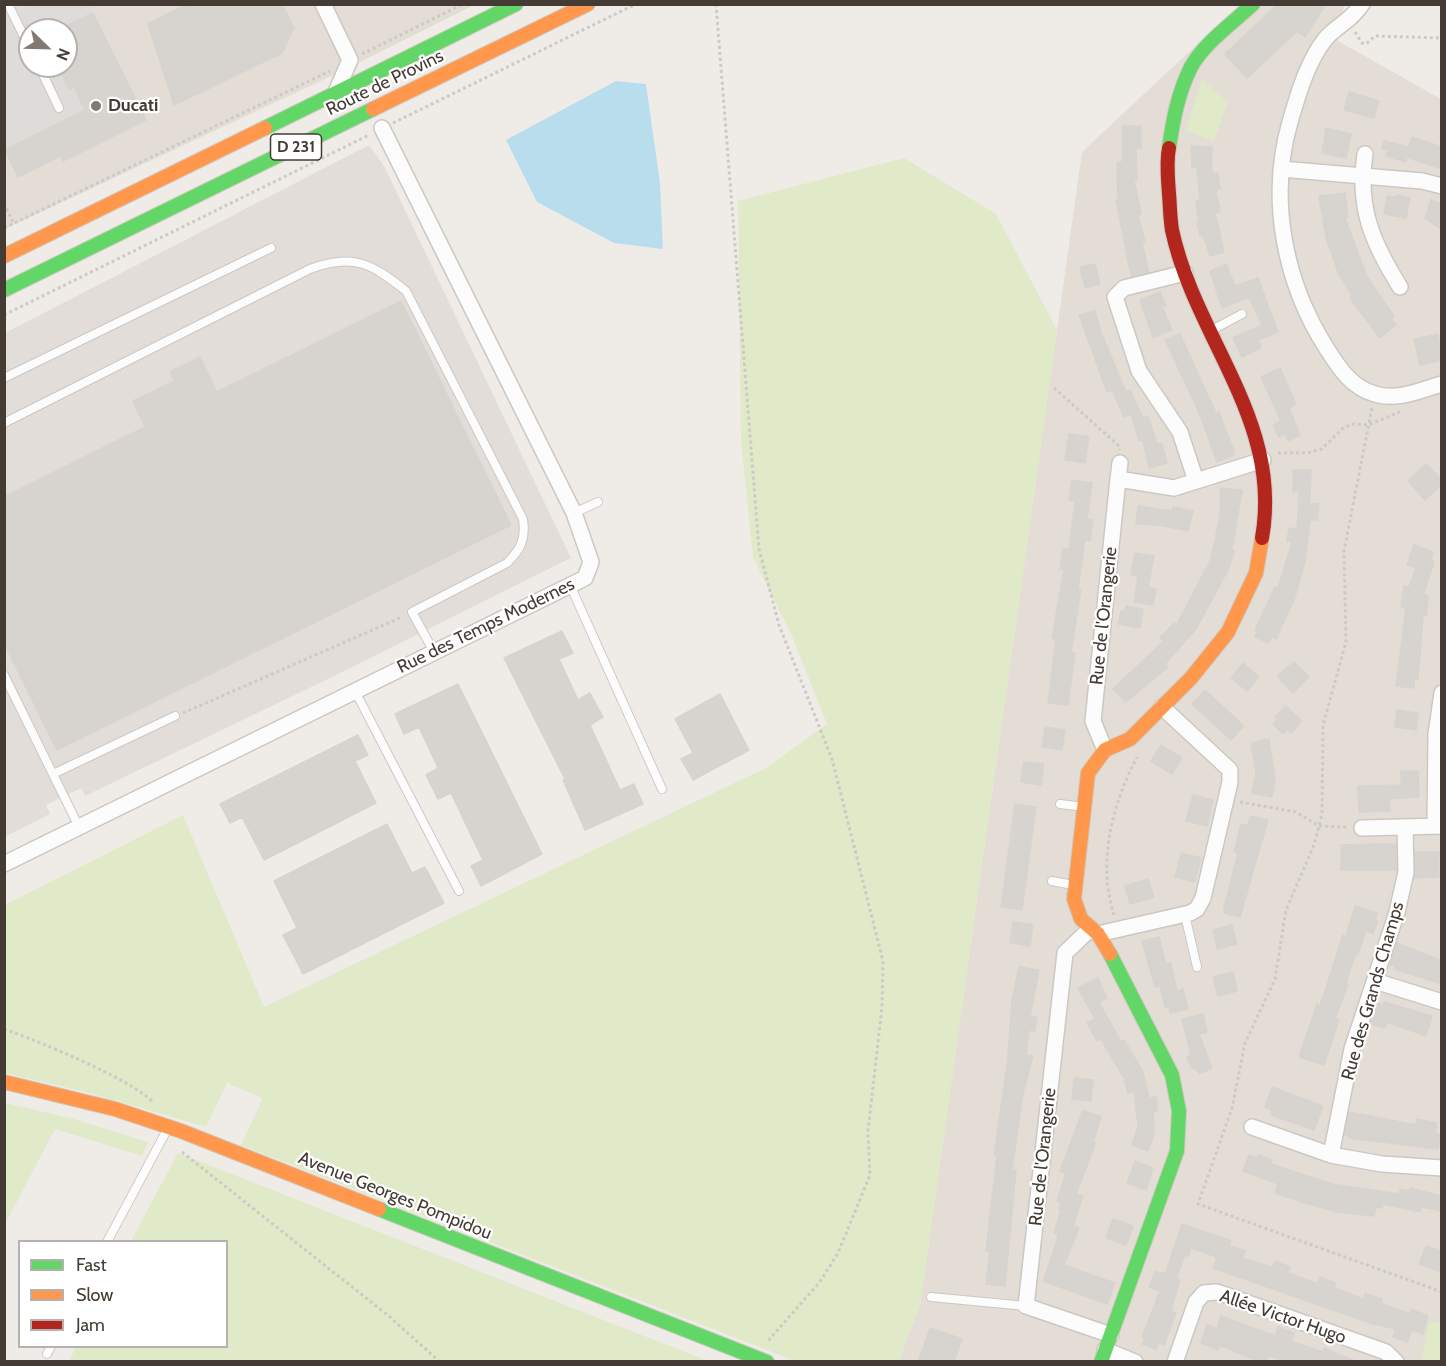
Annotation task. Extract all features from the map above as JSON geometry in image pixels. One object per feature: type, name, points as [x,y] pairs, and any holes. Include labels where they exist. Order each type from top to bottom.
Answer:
[{"type":"main road","name":"Route de Provins","points":[[4,256],[516,4]]},
{"type":"main road","name":"Route de Provins","points":[[4,290],[588,4]]},
{"type":"main road","points":[[1103,1356],[1177,1151],[1179,1111],[1172,1075],[1094,932],[1081,919],[1074,899],[1088,773],[1105,750],[1130,739],[1191,678],[1228,632],[1256,573],[1265,522],[1263,460],[1246,408],[1185,273],[1172,230],[1167,160],[1175,110],[1192,66],[1213,40],[1253,4]]},
{"type":"main road","name":"Avenue Georges Pompidou","points":[[4,1082],[115,1109],[169,1127],[766,1362]]},
{"type":"street","points":[[323,4],[350,60],[385,70]]},
{"type":"street","points":[[1362,4],[1348,22],[1325,40],[1314,60],[1290,123],[1281,169],[1284,239],[1302,304],[1341,371],[1356,385],[1374,394],[1395,397],[1442,384]]},
{"type":"street","points":[[334,95],[350,60]]},
{"type":"street","points":[[346,122],[382,128],[399,96]]},
{"type":"street","name":"Rue des Temps Modernes","points":[[4,864],[585,578],[591,562],[574,513],[382,128]]},
{"type":"street","points":[[1365,154],[1362,176],[1364,209],[1378,252],[1400,287]]},
{"type":"street","points":[[1281,169],[1422,181],[1442,186]]},
{"type":"street","points":[[1185,273],[1124,288],[1115,297],[1139,371],[1180,432],[1196,481]]},
{"type":"street","points":[[1118,479],[1174,488],[1246,463],[1263,460]]},
{"type":"street","name":"Rue de l'Orangerie","points":[[1105,750],[1092,721],[1120,463]]},
{"type":"street","points":[[1362,828],[1438,826],[1436,734],[1442,693]]},
{"type":"street","points":[[1094,932],[1185,915],[1197,909],[1203,898],[1231,775],[1226,764],[1162,707]]},
{"type":"street","name":"Rue des Grands Champs","points":[[1331,1155],[1352,1049],[1397,912],[1406,872],[1406,827]]},
{"type":"street","name":"Rue de l'Orangerie","points":[[1026,1306],[1065,953],[1094,932]]},
{"type":"street","points":[[1375,981],[1442,1002]]},
{"type":"street","points":[[1252,1127],[1331,1155],[1382,1164],[1442,1168]]},
{"type":"street","name":"Allée Victor Hugo","points":[[1175,1362],[1196,1302],[1204,1293],[1217,1292],[1386,1352],[1395,1362]]},
{"type":"street","points":[[1026,1306],[1111,1335]]},
{"type":"street","points":[[1103,1356],[1135,1362]]},
{"type":"lane","points":[[8,4],[18,24]]},
{"type":"lane","points":[[45,78],[59,108]]},
{"type":"lane","points":[[4,378],[271,248]]},
{"type":"lane","points":[[4,423],[310,269],[334,260],[356,261],[374,269],[406,291],[523,519],[526,534],[519,551],[507,563],[412,612],[434,652]]},
{"type":"lane","points":[[1210,331],[1242,314]]},
{"type":"lane","points":[[574,513],[598,502]]},
{"type":"lane","points":[[570,585],[662,789]]},
{"type":"lane","points":[[4,675],[79,827]]},
{"type":"lane","points":[[355,691],[459,891]]},
{"type":"lane","points":[[53,774],[175,716]]},
{"type":"lane","points":[[1060,804],[1086,807]]},
{"type":"lane","points":[[1052,881],[1077,885]]},
{"type":"lane","points":[[1185,915],[1197,967]]},
{"type":"lane","points":[[108,1240],[169,1127]]},
{"type":"lane","points":[[931,1297],[1026,1306]]},
{"type":"path","points":[[4,228],[463,4]]},
{"type":"path","points":[[4,315],[636,4]]},
{"type":"path","points":[[716,4],[759,549],[779,625],[832,759],[883,961],[882,1007],[868,1131],[870,1175],[838,1253],[819,1283],[762,1347]]},
{"type":"path","points":[[1361,26],[1354,33],[1366,44],[1375,36],[1442,38]]},
{"type":"path","points":[[4,203],[14,224]]},
{"type":"path","points":[[1054,388],[1119,446],[1120,463]]},
{"type":"path","points":[[1374,394],[1344,551],[1346,642],[1323,725],[1323,814],[1314,845],[1286,910],[1275,979],[1245,1043],[1233,1108],[1198,1204],[1442,1292]]},
{"type":"path","points":[[1263,460],[1275,453],[1294,451],[1307,453],[1322,448],[1344,427],[1354,424],[1368,425],[1408,408]]},
{"type":"path","points":[[175,716],[412,612]]},
{"type":"path","points":[[1119,929],[1112,907],[1107,873],[1108,844],[1118,801],[1140,751]]},
{"type":"path","points":[[1226,800],[1296,812],[1319,826],[1362,828]]},
{"type":"path","points":[[4,1029],[36,1040],[112,1077],[148,1097],[157,1106]]},
{"type":"path","points":[[176,1147],[390,1317],[440,1362]]},
{"type":"shaded area","points":[[4,5],[474,5],[340,72],[5,229]]},
{"type":"shaded area","points":[[5,5],[15,5],[19,12],[33,5],[89,5],[93,13],[78,20],[78,18],[18,18],[18,78],[64,78],[69,89],[74,87],[85,110],[5,150]]},
{"type":"shaded area","points":[[1239,5],[1344,5],[1338,41],[1441,99],[1441,1361],[898,1362],[920,1305],[1082,152]]},
{"type":"shaded area","points":[[369,145],[384,166],[571,558],[85,796],[81,788],[46,805],[50,814],[5,837],[5,333]]},
{"type":"green space","points":[[1202,79],[1228,102],[1214,141],[1185,131]]},
{"type":"green space","points":[[904,158],[996,214],[1057,330],[920,1305],[898,1361],[795,1361],[241,1145],[263,1098],[227,1083],[206,1127],[90,1093],[5,1073],[5,905],[183,815],[264,1007],[766,768],[827,724],[792,636],[753,557],[741,441],[738,201]]},
{"type":"green space","points":[[5,1103],[74,1119],[148,1142],[142,1156],[55,1129],[5,1224]]},
{"type":"green space","points":[[178,1153],[708,1361],[69,1361],[76,1348],[228,1348],[228,1240],[132,1240]]},
{"type":"green space","points":[[1429,1321],[1441,1324],[1441,1361],[1421,1361]]},
{"type":"water","points":[[616,81],[646,84],[660,183],[663,249],[614,243],[537,202],[506,140]]},
{"type":"building","points":[[187,4],[282,4],[294,28],[282,53],[174,105],[148,24]]},
{"type":"building","points":[[1278,4],[1326,4],[1305,37],[1297,31],[1247,78],[1225,54]]},
{"type":"building","points":[[93,13],[146,120],[63,161],[60,156],[18,177],[5,150],[85,110],[74,87],[69,89],[64,78],[78,78],[78,20]]},
{"type":"building","points":[[1349,92],[1379,101],[1374,118],[1344,110]]},
{"type":"building","points":[[1122,126],[1141,126],[1141,148],[1136,148],[1137,180],[1134,180],[1141,214],[1138,215],[1145,242],[1142,243],[1149,272],[1131,276],[1116,200],[1118,200],[1117,163],[1122,162]]},
{"type":"building","points":[[1326,128],[1351,134],[1346,158],[1322,153]]},
{"type":"building","points":[[1412,137],[1442,147],[1442,169],[1406,157],[1406,162],[1386,156],[1388,150],[1382,149],[1384,141],[1409,147]]},
{"type":"building","points":[[1191,146],[1212,147],[1212,173],[1218,173],[1220,189],[1216,190],[1220,212],[1215,213],[1224,252],[1210,256],[1203,235],[1200,236],[1197,223],[1199,222],[1196,201],[1200,201],[1197,167],[1192,167]]},
{"type":"building","points":[[1345,193],[1348,217],[1345,218],[1367,277],[1394,316],[1391,319],[1396,325],[1380,338],[1350,298],[1352,296],[1338,272],[1326,238],[1319,196]]},
{"type":"building","points":[[1397,195],[1410,198],[1406,218],[1384,214],[1387,196],[1396,197]]},
{"type":"building","points":[[1431,200],[1442,204],[1442,230],[1425,218]]},
{"type":"building","points":[[1095,264],[1100,284],[1085,288],[1080,267]]},
{"type":"building","points":[[1226,264],[1235,286],[1258,278],[1278,332],[1258,340],[1261,348],[1242,357],[1233,338],[1262,325],[1249,297],[1222,308],[1210,271]]},
{"type":"building","points":[[1160,292],[1166,306],[1162,307],[1172,330],[1153,338],[1140,300]]},
{"type":"building","points":[[401,301],[511,525],[57,750],[4,643],[4,497],[145,427],[133,401],[175,381],[170,372],[200,357],[217,392]]},
{"type":"building","points":[[1095,311],[1101,332],[1126,392],[1130,390],[1143,418],[1148,416],[1157,444],[1162,443],[1167,463],[1149,468],[1143,440],[1139,441],[1131,414],[1124,417],[1112,390],[1107,392],[1079,315]]},
{"type":"building","points":[[1180,334],[1216,413],[1219,412],[1235,454],[1217,462],[1198,410],[1165,340]]},
{"type":"building","points":[[1438,334],[1442,360],[1420,365],[1414,339]]},
{"type":"building","points":[[1280,368],[1296,404],[1289,408],[1300,435],[1288,441],[1285,434],[1279,437],[1273,425],[1281,421],[1261,377]]},
{"type":"building","points":[[1069,434],[1089,437],[1085,463],[1065,460]]},
{"type":"building","points":[[1426,464],[1442,480],[1442,484],[1425,500],[1408,481]]},
{"type":"building","points":[[1293,470],[1311,470],[1310,503],[1319,504],[1317,520],[1310,520],[1305,561],[1294,600],[1276,639],[1272,637],[1269,643],[1255,637],[1257,631],[1255,630],[1275,587],[1278,588],[1292,542],[1287,541],[1289,528],[1297,529],[1299,492],[1293,492]]},
{"type":"building","points":[[1072,480],[1092,483],[1087,519],[1093,520],[1090,541],[1085,540],[1078,589],[1081,589],[1071,652],[1075,653],[1068,705],[1048,703],[1056,639],[1052,638],[1064,569],[1060,569],[1063,549],[1069,549],[1075,501],[1069,500]]},
{"type":"building","points":[[1220,488],[1242,490],[1232,550],[1235,551],[1228,570],[1196,629],[1165,664],[1168,667],[1126,702],[1113,689],[1164,641],[1160,638],[1174,623],[1176,626],[1211,559],[1220,515]]},
{"type":"building","points":[[1138,506],[1172,511],[1173,507],[1193,511],[1188,531],[1158,525],[1136,524]]},
{"type":"building","points":[[1414,545],[1433,552],[1431,558],[1434,563],[1423,595],[1427,595],[1428,599],[1426,616],[1423,616],[1418,679],[1415,678],[1414,688],[1396,686],[1406,608],[1401,607],[1404,586],[1409,587],[1416,568],[1407,565]]},
{"type":"building","points":[[1135,553],[1154,556],[1148,587],[1156,589],[1153,605],[1134,602],[1138,576],[1131,575]]},
{"type":"building","points":[[1126,606],[1143,609],[1140,628],[1118,624],[1121,611],[1125,611]]},
{"type":"building","points":[[562,631],[573,653],[559,659],[578,700],[590,693],[603,717],[590,725],[620,790],[634,784],[643,804],[585,830],[563,780],[565,779],[504,658]]},
{"type":"building","points":[[1294,662],[1309,677],[1293,693],[1277,676]]},
{"type":"building","points":[[1243,663],[1259,677],[1247,691],[1231,678]]},
{"type":"building","points":[[458,684],[542,854],[481,886],[471,866],[483,860],[451,793],[438,799],[426,775],[438,768],[419,727],[404,734],[395,714]]},
{"type":"building","points":[[1205,690],[1244,726],[1231,740],[1192,704]]},
{"type":"building","points":[[720,694],[749,750],[693,780],[681,759],[693,753],[675,719]]},
{"type":"building","points":[[1286,706],[1302,721],[1291,733],[1288,730],[1283,734],[1273,724],[1277,720],[1275,717]]},
{"type":"building","points":[[1397,710],[1418,713],[1416,730],[1395,727]]},
{"type":"building","points":[[1045,727],[1065,730],[1062,750],[1042,747]]},
{"type":"building","points":[[358,735],[368,755],[355,761],[376,803],[264,860],[242,817],[230,823],[220,804]]},
{"type":"building","points":[[1269,739],[1275,779],[1272,797],[1252,793],[1256,773],[1251,743]]},
{"type":"building","points":[[1161,745],[1182,758],[1172,774],[1151,761]]},
{"type":"building","points":[[1024,762],[1044,764],[1041,785],[1021,782]]},
{"type":"building","points":[[1401,771],[1418,771],[1419,797],[1390,799],[1390,811],[1359,812],[1358,786],[1401,785]]},
{"type":"building","points":[[1193,795],[1213,800],[1207,826],[1186,821]]},
{"type":"building","points":[[1015,804],[1036,807],[1022,910],[1001,907]]},
{"type":"building","points":[[1250,816],[1268,820],[1240,917],[1224,913],[1224,908],[1238,853],[1234,852],[1241,824],[1248,826]]},
{"type":"building","points":[[387,824],[412,873],[425,867],[444,903],[303,974],[283,935],[297,928],[274,881]]},
{"type":"building","points":[[1396,844],[1396,870],[1341,870],[1341,845]]},
{"type":"building","points":[[1415,852],[1439,852],[1439,877],[1415,878]]},
{"type":"building","points":[[1181,853],[1201,858],[1195,882],[1175,877]]},
{"type":"building","points":[[1148,879],[1154,897],[1130,904],[1125,886]]},
{"type":"building","points":[[1355,906],[1377,913],[1375,919],[1378,921],[1373,933],[1366,931],[1357,956],[1355,955],[1346,983],[1348,984],[1335,1019],[1339,1020],[1324,1065],[1299,1057],[1317,1004],[1320,1006],[1343,935],[1346,936]]},
{"type":"building","points":[[1013,922],[1033,925],[1030,946],[1010,943]]},
{"type":"building","points":[[1232,925],[1237,944],[1217,949],[1213,930]]},
{"type":"building","points":[[1159,937],[1166,964],[1171,963],[1177,991],[1183,989],[1188,1009],[1170,1013],[1169,1007],[1165,1008],[1160,986],[1155,987],[1142,941]]},
{"type":"building","points":[[1397,943],[1442,961],[1442,984],[1394,969],[1395,966],[1390,965]]},
{"type":"building","points":[[1019,967],[1039,970],[1030,1017],[1037,1017],[1035,1031],[1029,1030],[1026,1055],[1033,1056],[1023,1093],[1012,1170],[1016,1170],[1005,1286],[986,1284],[990,1251],[986,1251],[997,1155],[994,1155],[1007,1066],[1012,1001]]},
{"type":"building","points":[[1233,972],[1237,991],[1218,996],[1213,977]]},
{"type":"building","points":[[1098,978],[1107,998],[1099,1002],[1121,1042],[1124,1040],[1143,1072],[1149,1098],[1157,1097],[1157,1111],[1153,1111],[1154,1134],[1148,1151],[1132,1145],[1138,1126],[1134,1091],[1128,1093],[1124,1078],[1101,1039],[1097,1041],[1087,1023],[1095,1019],[1078,988]]},
{"type":"building","points":[[1384,1002],[1432,1016],[1426,1036],[1387,1022],[1385,1028],[1371,1024],[1377,1003],[1383,1005]]},
{"type":"building","points":[[1203,1014],[1207,1032],[1199,1034],[1212,1068],[1199,1074],[1196,1068],[1192,1069],[1187,1057],[1191,1055],[1182,1019]]},
{"type":"building","points":[[1074,1078],[1093,1080],[1091,1101],[1072,1099]]},
{"type":"building","points":[[1272,1087],[1323,1106],[1314,1130],[1271,1115],[1272,1110],[1265,1107]]},
{"type":"building","points":[[1083,1110],[1101,1117],[1093,1142],[1096,1142],[1076,1194],[1083,1196],[1073,1226],[1079,1228],[1064,1265],[1115,1283],[1107,1304],[1043,1281],[1058,1235],[1054,1233],[1061,1203],[1057,1201],[1065,1173],[1060,1171]]},
{"type":"building","points":[[1349,1112],[1416,1125],[1417,1119],[1437,1123],[1435,1133],[1441,1134],[1438,1149],[1349,1138],[1349,1135],[1345,1135]]},
{"type":"building","points":[[1249,1155],[1258,1158],[1259,1155],[1272,1160],[1271,1164],[1332,1184],[1400,1194],[1400,1189],[1410,1191],[1410,1188],[1442,1196],[1442,1211],[1421,1207],[1420,1212],[1383,1204],[1382,1208],[1376,1207],[1374,1216],[1338,1212],[1302,1202],[1275,1193],[1278,1184],[1243,1171]]},
{"type":"building","points":[[1135,1161],[1153,1168],[1146,1190],[1127,1183]]},
{"type":"building","points":[[1113,1219],[1133,1226],[1126,1245],[1106,1238]]},
{"type":"building","points":[[1182,1224],[1231,1241],[1229,1245],[1245,1251],[1242,1258],[1272,1267],[1275,1261],[1290,1267],[1288,1273],[1318,1284],[1320,1277],[1336,1283],[1334,1288],[1363,1299],[1365,1293],[1382,1299],[1381,1303],[1409,1314],[1411,1309],[1428,1316],[1423,1334],[1412,1330],[1407,1342],[1393,1337],[1396,1329],[1373,1324],[1213,1268],[1217,1257],[1191,1248],[1188,1257],[1185,1255],[1176,1279],[1180,1280],[1171,1311],[1176,1313],[1164,1345],[1159,1343],[1156,1349],[1142,1344],[1145,1338],[1142,1337],[1160,1291],[1149,1287],[1155,1271],[1165,1274]]},
{"type":"building","points":[[1426,1246],[1442,1251],[1442,1272],[1419,1264]]},
{"type":"building","points":[[1221,1316],[1275,1336],[1278,1327],[1294,1333],[1291,1341],[1323,1352],[1324,1348],[1358,1362],[1287,1362],[1268,1355],[1267,1362],[1259,1362],[1220,1345],[1218,1350],[1201,1343],[1207,1325],[1217,1328]]},
{"type":"building","points":[[930,1328],[962,1339],[954,1362],[918,1362]]},
{"type":"traffic: fast","points":[[265,128],[516,4]]},
{"type":"traffic: fast","points":[[1169,148],[1177,107],[1191,67],[1211,42],[1253,4]]},
{"type":"traffic: fast","points":[[4,290],[373,109]]},
{"type":"traffic: fast","points":[[1101,1362],[1177,1151],[1179,1111],[1172,1075],[1110,954]]},
{"type":"traffic: fast","points":[[379,1209],[767,1362]]},
{"type":"traffic: slow","points":[[373,109],[588,4]]},
{"type":"traffic: slow","points":[[4,256],[265,128]]},
{"type":"traffic: slow","points":[[1110,954],[1098,934],[1081,919],[1074,899],[1088,773],[1105,750],[1130,739],[1191,678],[1228,632],[1256,573],[1262,538]]},
{"type":"traffic: slow","points":[[4,1082],[115,1109],[181,1131],[379,1209]]},
{"type":"traffic: jam","points":[[1169,148],[1171,225],[1183,269],[1234,381],[1249,418],[1260,456],[1265,496],[1262,538]]},
{"type":"place","name":"Ducati","points":[[96,106]]}]
